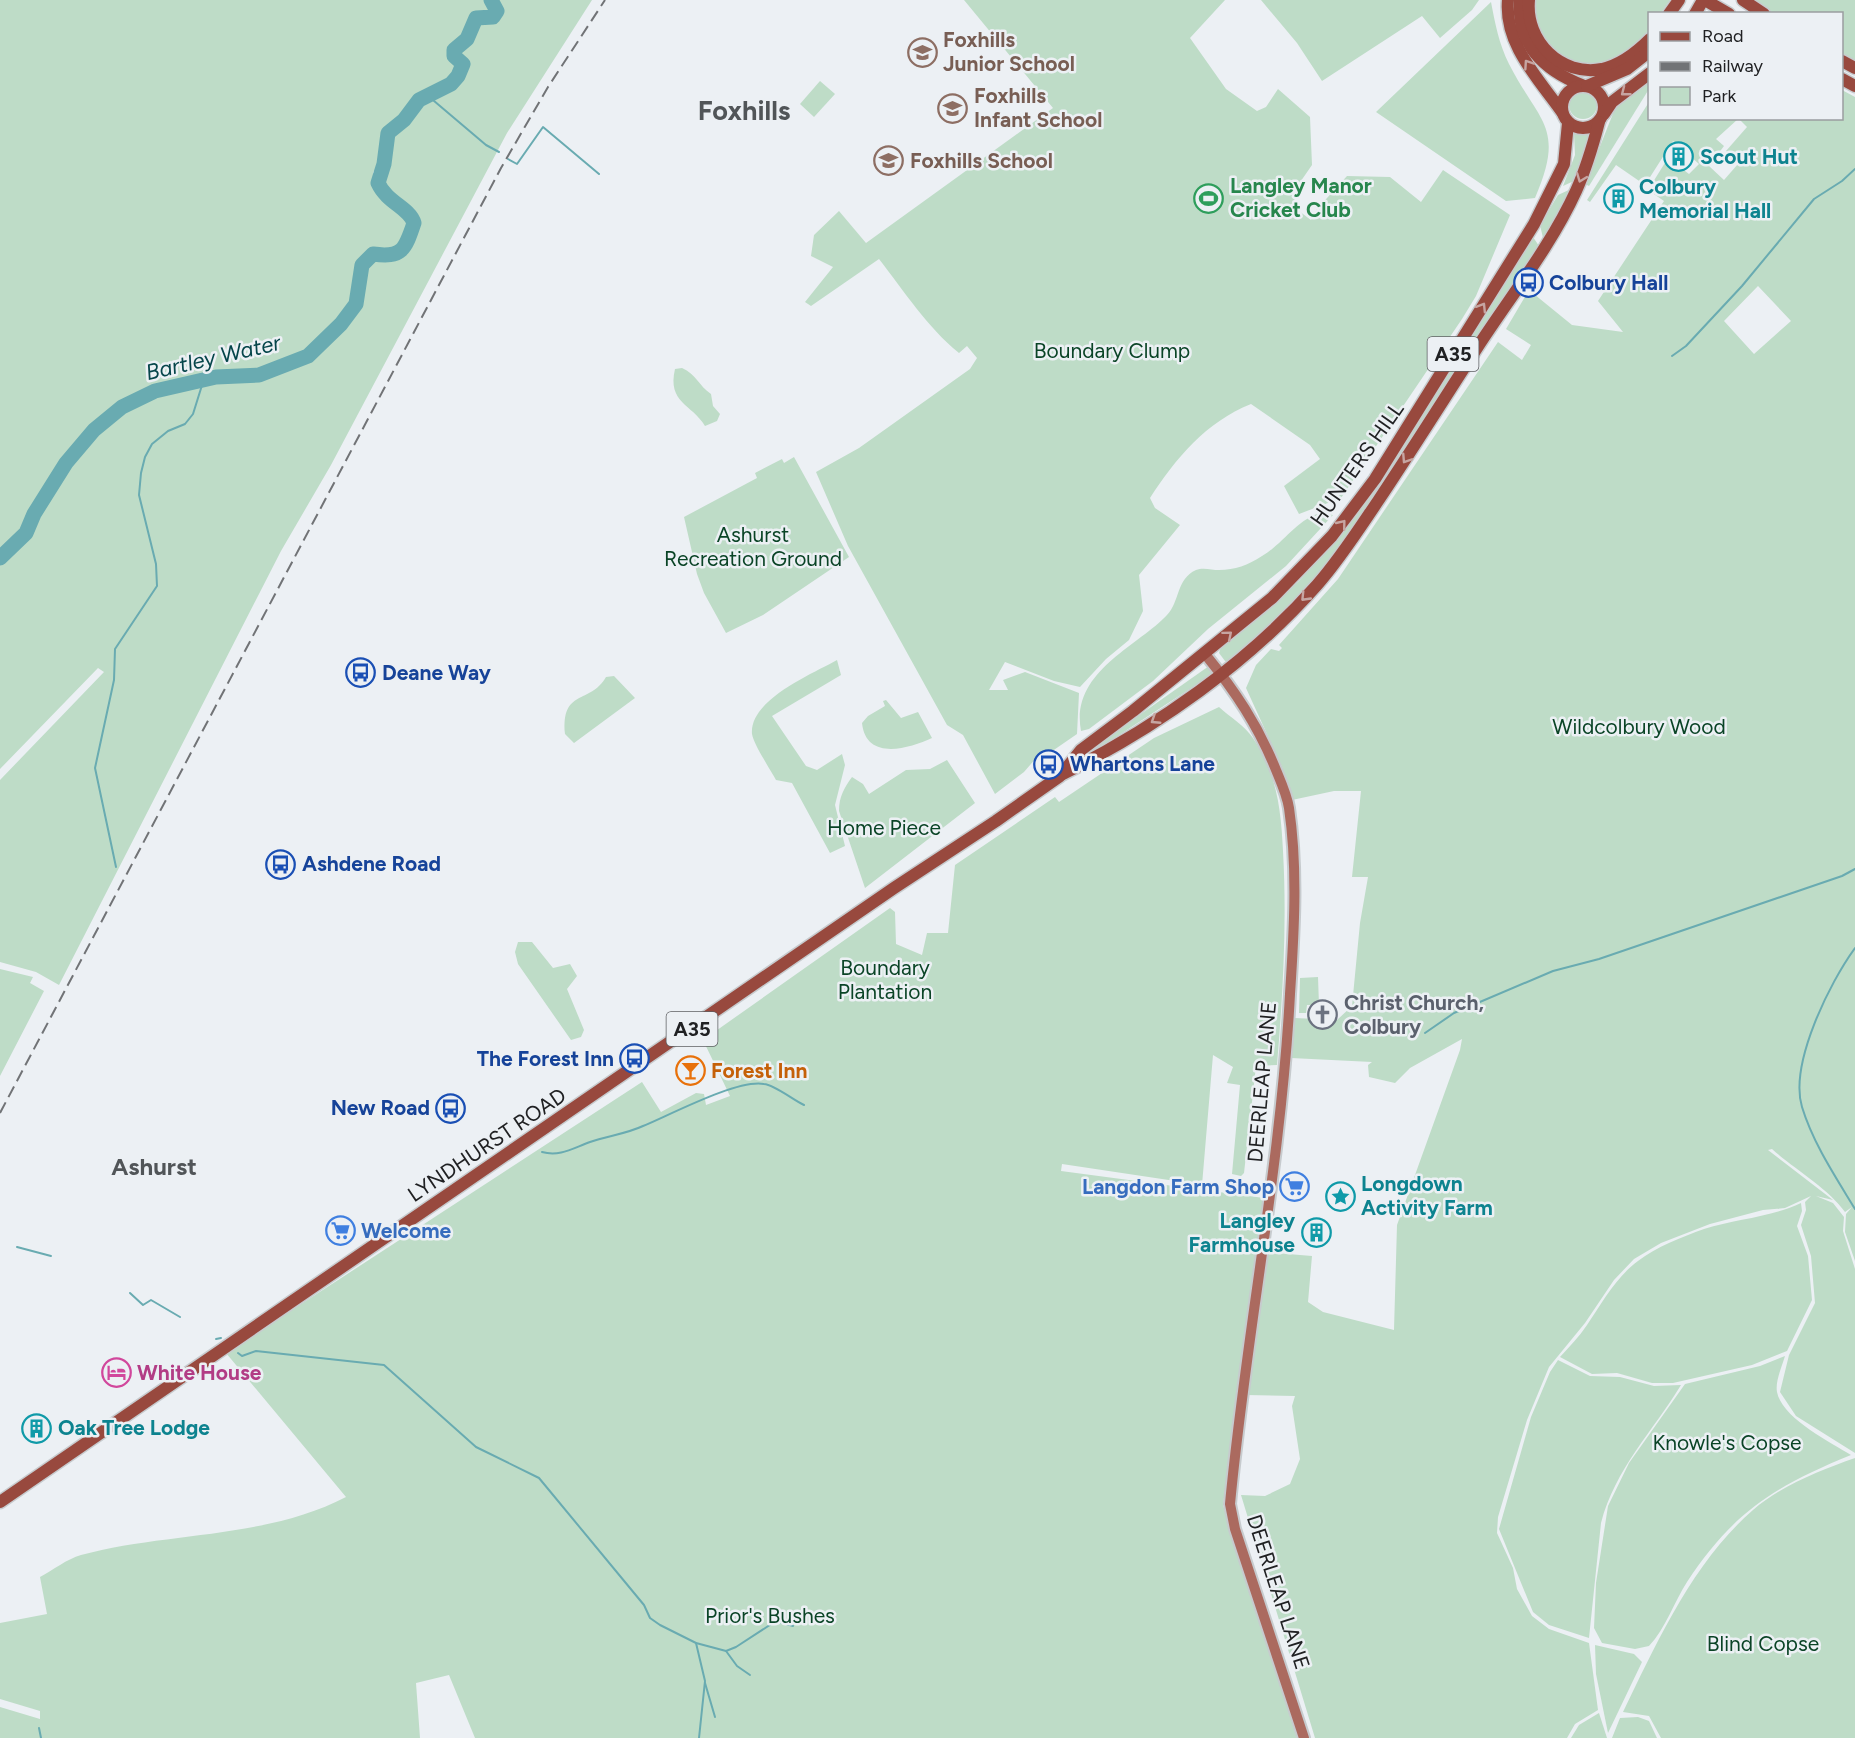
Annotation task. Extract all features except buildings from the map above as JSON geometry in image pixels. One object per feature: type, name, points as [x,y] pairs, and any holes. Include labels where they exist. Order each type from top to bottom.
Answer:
[{"type":"main road","points":[[1508,0],[1508,14],[1514,40],[1569,123],[1580,128],[1601,118],[1602,96],[1585,85],[1556,73],[1535,55],[1522,28],[1520,0]]},
{"type":"main road","points":[[1528,0],[1529,18],[1536,39],[1555,59],[1571,66],[1603,69],[1622,60],[1648,40]]},
{"type":"main road","points":[[1704,0],[1726,12]]},
{"type":"main road","points":[[1715,0],[1733,12]]},
{"type":"main road","points":[[1743,0],[1761,12]]},
{"type":"main road","points":[[1562,112],[1566,94],[1627,69],[1648,53]]},
{"type":"main road","name":"A35","points":[[1601,118],[1612,102],[1648,75]]},
{"type":"main road","name":"HUNTERS HILL","points":[[996,821],[1059,776],[1101,755],[1222,674],[1286,618],[1317,585],[1350,542],[1560,219],[1578,186],[1601,118]]},
{"type":"main road","name":"HUNTERS HILL","points":[[1059,776],[1081,750],[1205,654],[1304,568],[1352,512],[1545,204],[1564,164],[1569,123]]},
{"type":"main road","name":"LYNDHURST ROAD","points":[[0,1502],[894,888],[996,821]]},
{"type":"street","name":"DEERLEAP LANE","points":[[1205,654],[1249,711],[1262,736],[1289,807],[1294,882],[1288,1040],[1272,1183],[1250,1324],[1230,1504],[1235,1528],[1304,1738]]},
{"type":"green space","points":[[0,0],[592,0],[507,133],[331,465],[281,551],[59,985],[36,972],[0,962],[0,780],[104,672],[98,668],[0,769],[0,560],[26,539],[42,506],[39,503],[29,516],[25,531],[0,553]],"holes":[[[426,93],[428,97],[421,101],[403,126],[390,134],[387,154],[386,191],[414,209],[417,222],[414,241],[409,248],[392,256],[370,260],[365,272],[360,309],[334,336],[332,333],[355,302],[361,258],[368,255],[386,254],[396,249],[412,227],[407,215],[386,201],[377,190],[373,172],[383,165],[385,134],[401,120],[421,95]]]},
{"type":"green space","name":"Boundary Clump","points":[[964,0],[1225,0],[1190,38],[1226,89],[1257,111],[1266,107],[1278,89],[1310,117],[1312,165],[1294,191],[1295,208],[1311,220],[1317,209],[1347,176],[1390,177],[1421,202],[1443,170],[1510,215],[1476,296],[1341,498],[1299,514],[1284,486],[1320,459],[1310,445],[1251,404],[1206,431],[1182,455],[1150,498],[1155,508],[1180,525],[1139,575],[1143,611],[1129,640],[1106,659],[1080,687],[1054,681],[1005,662],[989,690],[1008,690],[1003,680],[1025,672],[1079,693],[1077,734],[1048,754],[1037,757],[1024,772],[995,794],[963,735],[947,725],[848,546],[816,472],[859,448],[970,369],[977,358],[967,346],[959,353],[947,343],[916,308],[879,259],[811,306],[805,302],[833,267],[811,256],[814,235],[839,211],[866,243],[1053,108]]},
{"type":"green space","points":[[1261,0],[1479,0],[1472,10],[1440,38],[1422,16],[1322,81],[1297,43]]},
{"type":"green space","points":[[1535,0],[1670,0],[1662,12],[1648,12],[1648,31],[1630,48],[1615,58],[1589,65],[1566,59],[1557,53],[1542,34],[1535,12]]},
{"type":"green space","points":[[1753,0],[1855,0],[1855,61],[1843,54],[1843,12],[1771,12]]},
{"type":"green space","points":[[1491,2],[1498,33],[1509,64],[1545,126],[1548,155],[1535,198],[1506,201],[1376,112]]},
{"type":"green space","points":[[820,81],[835,94],[814,117],[800,104]]},
{"type":"green space","points":[[1648,82],[1648,91],[1589,186],[1585,184],[1616,106]]},
{"type":"green space","points":[[1583,91],[1593,95],[1597,105],[1593,115],[1583,119],[1573,115],[1569,105],[1573,95]]},
{"type":"green space","name":"Wildcolbury Wood","points":[[1843,91],[1855,97],[1855,1261],[1845,1232],[1846,1214],[1852,1207],[1845,1212],[1838,1203],[1820,1187],[1772,1149],[1768,1150],[1833,1200],[1816,1196],[1833,1203],[1844,1217],[1843,1231],[1855,1269],[1855,1453],[1796,1416],[1780,1392],[1789,1355],[1815,1303],[1811,1256],[1801,1225],[1806,1210],[1805,1202],[1811,1196],[1785,1208],[1763,1210],[1710,1224],[1661,1243],[1634,1259],[1614,1280],[1585,1323],[1549,1367],[1527,1420],[1498,1517],[1497,1533],[1513,1568],[1517,1589],[1532,1616],[1549,1629],[1589,1643],[1598,1710],[1575,1724],[1567,1738],[1315,1738],[1241,1495],[1265,1496],[1290,1484],[1300,1459],[1292,1406],[1295,1396],[1246,1395],[1265,1252],[1312,1256],[1308,1302],[1323,1312],[1394,1330],[1397,1225],[1462,1039],[1410,1068],[1395,1083],[1369,1077],[1368,1065],[1372,1062],[1291,1058],[1295,1018],[1337,1020],[1352,1006],[1360,923],[1368,877],[1352,877],[1361,791],[1334,791],[1292,800],[1282,767],[1246,688],[1256,665],[1271,649],[1279,651],[1282,648],[1279,645],[1338,579],[1498,342],[1522,360],[1531,345],[1506,329],[1529,290],[1572,325],[1623,332],[1598,301],[1664,201],[1648,190],[1668,158],[1689,174],[1699,164],[1673,141],[1645,185],[1616,165],[1590,202],[1587,200],[1648,104],[1648,120],[1737,120],[1716,139],[1724,146],[1709,166],[1724,180],[1738,164],[1726,151],[1747,127],[1740,120],[1843,120]],"holes":[[[1758,286],[1791,321],[1754,354],[1724,321]]]},
{"type":"green space","points":[[1574,133],[1591,133],[1576,180],[1563,186],[1575,155]]},
{"type":"green space","points":[[1573,188],[1543,238],[1540,225],[1558,195]]},
{"type":"green space","points":[[1533,237],[1539,246],[1317,578],[1276,623],[1229,661],[1225,661],[1219,653],[1221,647],[1299,581],[1356,516]]},
{"type":"green space","points":[[682,368],[691,373],[711,394],[713,406],[720,414],[717,421],[705,426],[678,396],[673,380],[675,369]]},
{"type":"green space","name":"Ashurst Recreation Ground","points":[[794,457],[849,557],[763,615],[726,633],[704,593],[697,574],[684,517],[757,478],[755,473],[782,459],[784,463]]},
{"type":"green space","points":[[1321,513],[1333,515],[1286,566],[1208,629],[1153,681],[1089,729],[1081,731],[1080,710],[1086,692],[1095,677],[1167,615],[1181,585],[1190,574],[1199,569],[1236,568],[1257,559],[1305,520]]},
{"type":"green space","points":[[837,660],[841,675],[772,716],[806,766],[817,770],[842,754],[845,765],[835,805],[845,846],[830,853],[792,783],[776,780],[752,734],[754,722],[760,710],[771,699]]},
{"type":"green space","points":[[1209,666],[1213,672],[1202,681],[1090,754],[1077,759]]},
{"type":"green space","points":[[614,676],[635,698],[574,743],[565,734],[567,710],[572,703],[599,686],[606,677]]},
{"type":"green space","points":[[886,700],[901,718],[918,712],[932,738],[912,746],[890,749],[871,743],[865,735],[862,723],[868,716],[885,706],[883,701]]},
{"type":"green space","points":[[1219,707],[1250,734],[1268,765],[1279,806],[1283,851],[1284,958],[1277,1065],[1256,1066],[1244,1173],[1241,1176],[1232,1174],[1240,1085],[1227,1083],[1233,1067],[1213,1055],[1202,1185],[1062,1164],[1061,1171],[1264,1198],[1223,1505],[1297,1738],[475,1738],[449,1675],[416,1683],[420,1738],[0,1738],[0,1707],[40,1719],[40,1711],[0,1699],[0,1623],[47,1614],[40,1577],[81,1555],[147,1542],[283,1521],[315,1511],[346,1497],[226,1353],[642,1082],[661,1112],[696,1093],[704,1094],[706,1105],[730,1096],[703,1040],[890,908],[895,912],[896,944],[922,955],[927,933],[948,933],[955,865],[1055,797],[1059,802],[1154,738]]},
{"type":"green space","name":"Home Piece","points":[[947,760],[975,803],[865,888],[839,811],[841,797],[852,777],[863,784],[869,794],[906,770],[930,769]]},
{"type":"green space","points":[[518,942],[532,942],[553,968],[570,964],[577,976],[567,989],[584,1030],[581,1037],[571,1040],[518,964],[515,952]]},
{"type":"green space","points":[[0,969],[33,977],[30,983],[44,991],[0,1076]]},
{"type":"green space","points":[[1318,977],[1319,1005],[1307,1005],[1306,1013],[1299,1013],[1300,978]]},
{"type":"green space","points":[[1801,1203],[1802,1211],[1797,1226],[1808,1256],[1812,1300],[1787,1351],[1752,1365],[1673,1383],[1652,1383],[1617,1373],[1592,1374],[1560,1357],[1584,1329],[1616,1282],[1630,1267],[1645,1256],[1704,1229],[1778,1212]]},
{"type":"green space","name":"Knowle's Copse","points":[[1785,1356],[1777,1384],[1781,1402],[1797,1420],[1851,1455],[1778,1490],[1739,1519],[1704,1558],[1649,1646],[1635,1649],[1602,1643],[1594,1628],[1596,1583],[1608,1506],[1629,1463],[1685,1384],[1760,1366]]},
{"type":"green space","points":[[1558,1360],[1590,1376],[1620,1377],[1654,1386],[1681,1385],[1625,1468],[1607,1503],[1601,1523],[1589,1638],[1549,1625],[1533,1612],[1499,1529],[1531,1417],[1550,1372]]},
{"type":"green space","name":"Blind Copse","points":[[1855,1458],[1855,1738],[1661,1738],[1649,1716],[1623,1712],[1678,1604],[1694,1578],[1732,1531],[1753,1510],[1776,1493],[1815,1473]]},
{"type":"green space","points":[[1595,1645],[1634,1654],[1642,1662],[1608,1733],[1596,1674]]},
{"type":"green space","points":[[1599,1713],[1607,1738],[1571,1738],[1579,1725]]},
{"type":"green space","points":[[1638,1717],[1649,1721],[1657,1738],[1612,1738],[1620,1718]]},
{"type":"waterway","name":"Bartley Water","points":[[0,558],[26,533],[34,514],[66,463],[94,430],[122,407],[155,391],[216,377],[259,375],[308,356],[341,324],[356,304],[362,265],[373,254],[390,255],[401,250],[408,240],[414,223],[408,213],[387,196],[378,183],[384,164],[388,133],[404,120],[419,100],[451,84],[458,76],[463,64],[454,56],[454,50],[467,39],[476,18],[493,17],[497,11],[491,0]]},
{"type":"waterway","points":[[427,95],[486,145],[499,152]]},
{"type":"waterway","points":[[508,159],[517,164],[543,127],[599,174]]},
{"type":"waterway","points":[[1672,356],[1686,346],[1742,286],[1814,199],[1842,181],[1855,169]]},
{"type":"waterway","points":[[116,867],[95,768],[114,680],[115,649],[157,586],[156,564],[139,495],[141,473],[145,457],[152,444],[168,431],[185,424],[193,414],[203,382]]},
{"type":"waterway","points":[[1425,1033],[1454,1013],[1553,971],[1599,959],[1842,876],[1855,869]]},
{"type":"waterway","points":[[1855,948],[1834,981],[1814,1024],[1801,1069],[1800,1089],[1802,1107],[1812,1133],[1855,1209]]},
{"type":"waterway","points":[[542,1152],[561,1153],[630,1131],[721,1092],[752,1084],[768,1085],[804,1105]]},
{"type":"waterway","points":[[17,1247],[51,1256]]},
{"type":"waterway","points":[[130,1293],[143,1305],[151,1300],[180,1317]]},
{"type":"waterway","points":[[216,1339],[221,1338]]},
{"type":"waterway","points":[[238,1353],[242,1356],[256,1351],[384,1365],[476,1447],[539,1478],[644,1605],[650,1618],[696,1643],[726,1651],[776,1621],[793,1626]]},
{"type":"waterway","points":[[696,1643],[705,1681],[699,1738]]},
{"type":"waterway","points":[[726,1651],[737,1666],[750,1675]]},
{"type":"waterway","points":[[705,1683],[715,1717]]},
{"type":"waterway","points":[[39,1728],[41,1738]]},
{"type":"railway","points":[[0,1113],[501,168],[548,87],[605,0]]},
{"type":"place","name":"Foxhills Junior School","points":[[922,52]]},
{"type":"place","name":"Foxhills Infant School","points":[[953,108]]},
{"type":"place","name":"Scout Hut","points":[[1679,157]]},
{"type":"place","name":"Foxhills School","points":[[889,161]]},
{"type":"place","name":"Langley Manor Cricket Club","points":[[1209,198]]},
{"type":"place","name":"Colbury Memorial Hall","points":[[1618,199]]},
{"type":"place","name":"Colbury Hall","points":[[1528,283]]},
{"type":"place","name":"Deane Way","points":[[361,673]]},
{"type":"place","name":"Whartons Lane","points":[[1049,764]]},
{"type":"place","name":"Ashdene Road","points":[[281,864]]},
{"type":"place","name":"Christ Church, Colbury","points":[[1323,1015]]},
{"type":"place","name":"The Forest Inn","points":[[635,1059]]},
{"type":"place","name":"Forest Inn","points":[[690,1071]]},
{"type":"place","name":"New Road","points":[[451,1108]]},
{"type":"place","name":"Langdon Farm Shop","points":[[1295,1187]]},
{"type":"place","name":"Longdown Activity Farm","points":[[1340,1196]]},
{"type":"place","name":"Welcome","points":[[340,1231]]},
{"type":"place","name":"Langley Farmhouse","points":[[1316,1233]]},
{"type":"place","name":"White House","points":[[116,1373]]},
{"type":"place","name":"Oak Tree Lodge","points":[[37,1428]]},
{"type":"district","name":"Foxhills","points":[[744,111]]},
{"type":"district","name":"Ashurst","points":[[154,1167]]},
{"type":"park label","name":"Boundary Plantation","points":[[885,980]]},
{"type":"park label","name":"Prior's Bushes","points":[[770,1616]]}]
